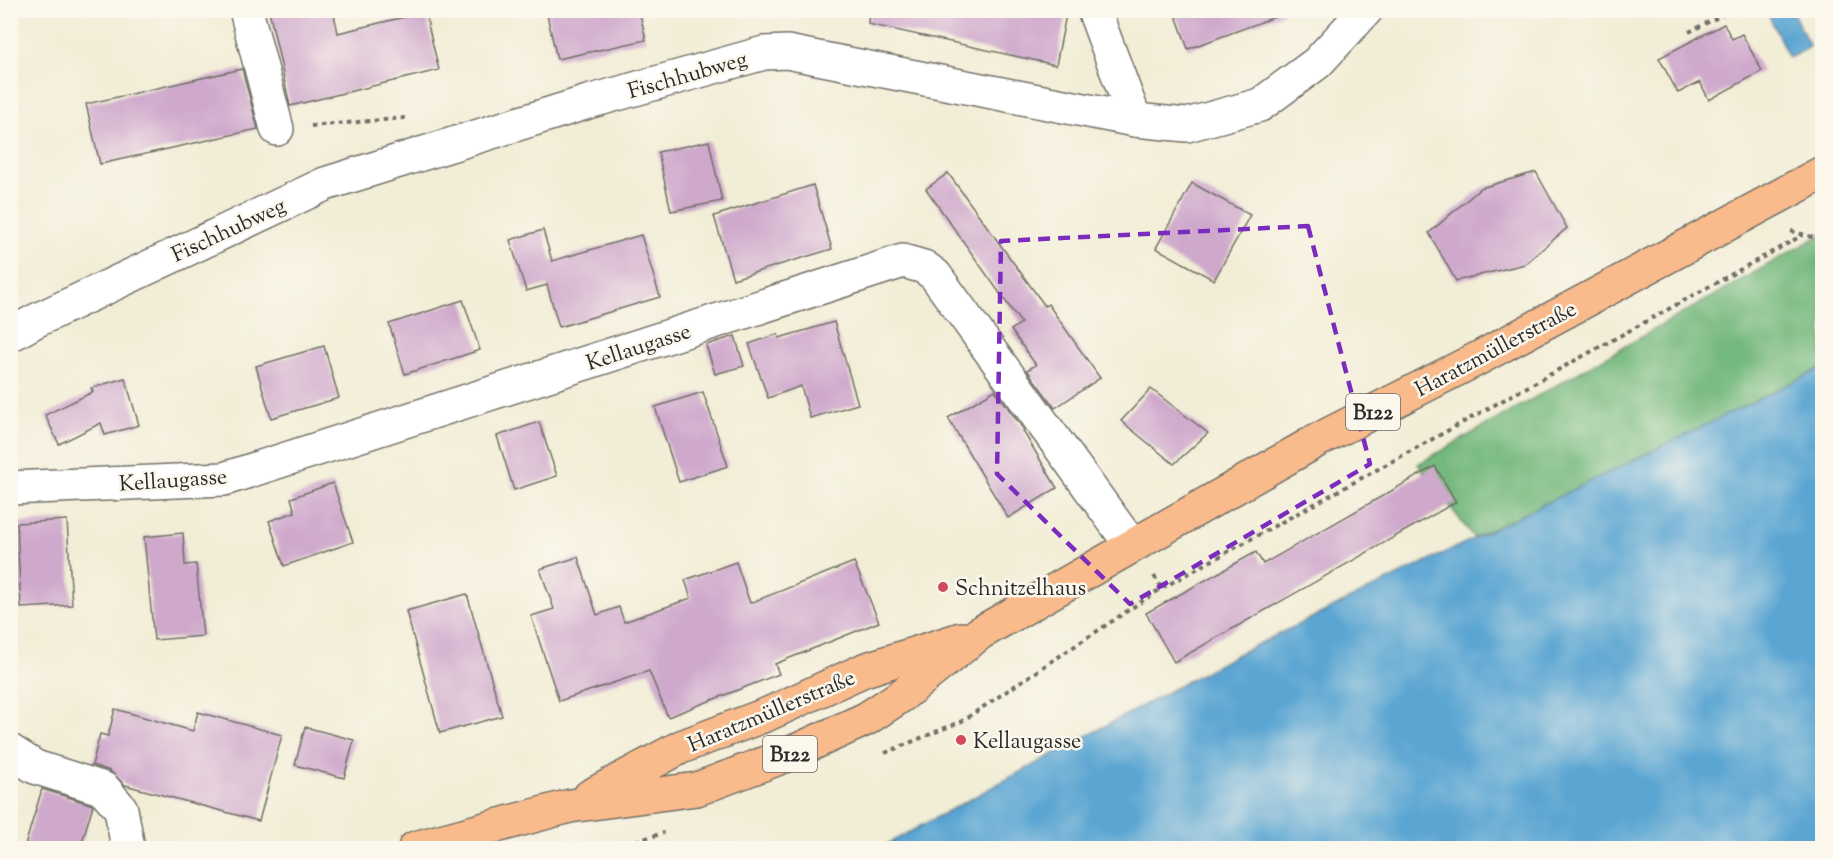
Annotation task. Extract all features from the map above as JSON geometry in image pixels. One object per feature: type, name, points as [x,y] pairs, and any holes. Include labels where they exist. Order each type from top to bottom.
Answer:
[{"type":"main road","name":"Haratzmüllerstraße","points":[[415,849],[570,806],[697,789],[787,755],[866,718],[901,696],[980,633],[1132,546],[1318,440],[1479,358],[1822,173]]},
{"type":"main road","name":"Haratzmüllerstraße","points":[[570,806],[681,747],[768,714],[864,670],[980,633]]},
{"type":"street","points":[[246,10],[277,129]]},
{"type":"street","points":[[1094,10],[1135,120]]},
{"type":"street","name":"Fischhubweg","points":[[10,335],[35,321],[325,184],[588,102],[764,53],[787,51],[1135,120],[1187,125],[1260,105],[1317,63],[1366,10]]},
{"type":"street","name":"Kellaugasse","points":[[10,488],[224,479],[903,261],[924,267],[935,275],[1132,546]]},
{"type":"street","points":[[10,751],[35,767],[104,789],[121,809],[128,849]]},
{"type":"path","points":[[1689,32],[1732,10]]},
{"type":"path","points":[[877,756],[962,722],[1162,588],[1803,235],[1822,240]]},
{"type":"path","points":[[610,849],[666,832]]},
{"type":"highlighted area","points":[[1308,226],[1370,464],[1130,604],[997,474],[1001,241]]},
{"type":"green space","points":[[1822,234],[1822,368],[1474,538],[1418,464]]},
{"type":"water","points":[[1781,10],[1792,11],[1810,47],[1789,58],[1769,16]]},
{"type":"water","points":[[1822,368],[1822,848],[880,848],[1236,655]]},
{"type":"building","points":[[269,10],[333,10],[338,33],[425,12],[439,70],[290,106]]},
{"type":"building","points":[[546,10],[639,10],[646,40],[557,59]]},
{"type":"building","points":[[869,10],[1067,10],[1056,65],[868,24]]},
{"type":"building","points":[[1174,10],[1283,10],[1283,14],[1188,49]]},
{"type":"building","points":[[1724,24],[1732,39],[1742,34],[1762,71],[1709,100],[1700,82],[1678,93],[1659,58]]},
{"type":"building","points":[[242,69],[258,129],[100,164],[86,104]]},
{"type":"building","points":[[709,141],[722,201],[671,211],[658,152]]},
{"type":"building","points":[[1536,172],[1567,228],[1525,264],[1456,281],[1429,233],[1481,188]]},
{"type":"building","points":[[948,173],[1045,306],[1048,304],[1100,378],[1055,408],[1027,370],[1036,365],[1011,330],[1021,323],[926,189]]},
{"type":"building","points":[[1192,183],[1250,215],[1214,280],[1156,248]]},
{"type":"building","points":[[813,185],[832,249],[733,279],[714,216]]},
{"type":"building","points":[[543,230],[552,261],[641,235],[660,297],[559,327],[547,285],[526,291],[510,240]]},
{"type":"building","points":[[463,300],[480,350],[405,374],[389,324]]},
{"type":"building","points":[[834,322],[858,404],[810,418],[801,386],[768,398],[749,344],[778,334],[779,338]]},
{"type":"building","points":[[735,336],[744,366],[715,374],[706,345]]},
{"type":"building","points":[[324,346],[339,398],[271,418],[256,366]]},
{"type":"building","points":[[125,378],[139,425],[105,435],[101,423],[59,444],[45,415],[93,392],[91,388]]},
{"type":"building","points":[[1151,389],[1208,433],[1174,464],[1121,421]]},
{"type":"building","points":[[995,390],[1024,430],[1057,488],[1008,518],[948,418]]},
{"type":"building","points":[[703,392],[728,466],[679,482],[655,407]]},
{"type":"building","points":[[539,422],[557,476],[514,490],[497,436]]},
{"type":"building","points":[[1435,466],[1456,502],[1174,662],[1146,613],[1256,552],[1263,564]]},
{"type":"building","points":[[333,483],[353,542],[284,566],[269,521],[295,512],[291,498]]},
{"type":"building","points":[[67,520],[72,605],[21,608],[17,523]]},
{"type":"building","points":[[183,533],[185,565],[196,564],[203,636],[154,640],[144,537]]},
{"type":"building","points":[[578,557],[597,615],[619,607],[624,622],[691,598],[685,580],[736,562],[750,603],[854,562],[879,622],[775,664],[779,674],[668,717],[649,671],[559,701],[531,616],[554,609],[540,569]]},
{"type":"building","points":[[467,594],[502,716],[440,733],[406,611]]},
{"type":"building","points":[[115,709],[193,731],[198,712],[282,735],[259,821],[125,785],[110,771],[92,765],[100,734],[108,736]]},
{"type":"building","points":[[305,727],[354,740],[344,778],[295,765]]},
{"type":"building","points":[[42,789],[93,805],[80,849],[24,849]]},
{"type":"place","name":"Schnitzelhaus","points":[[943,587]]},
{"type":"place","name":"Kellaugasse","points":[[961,740]]}]
